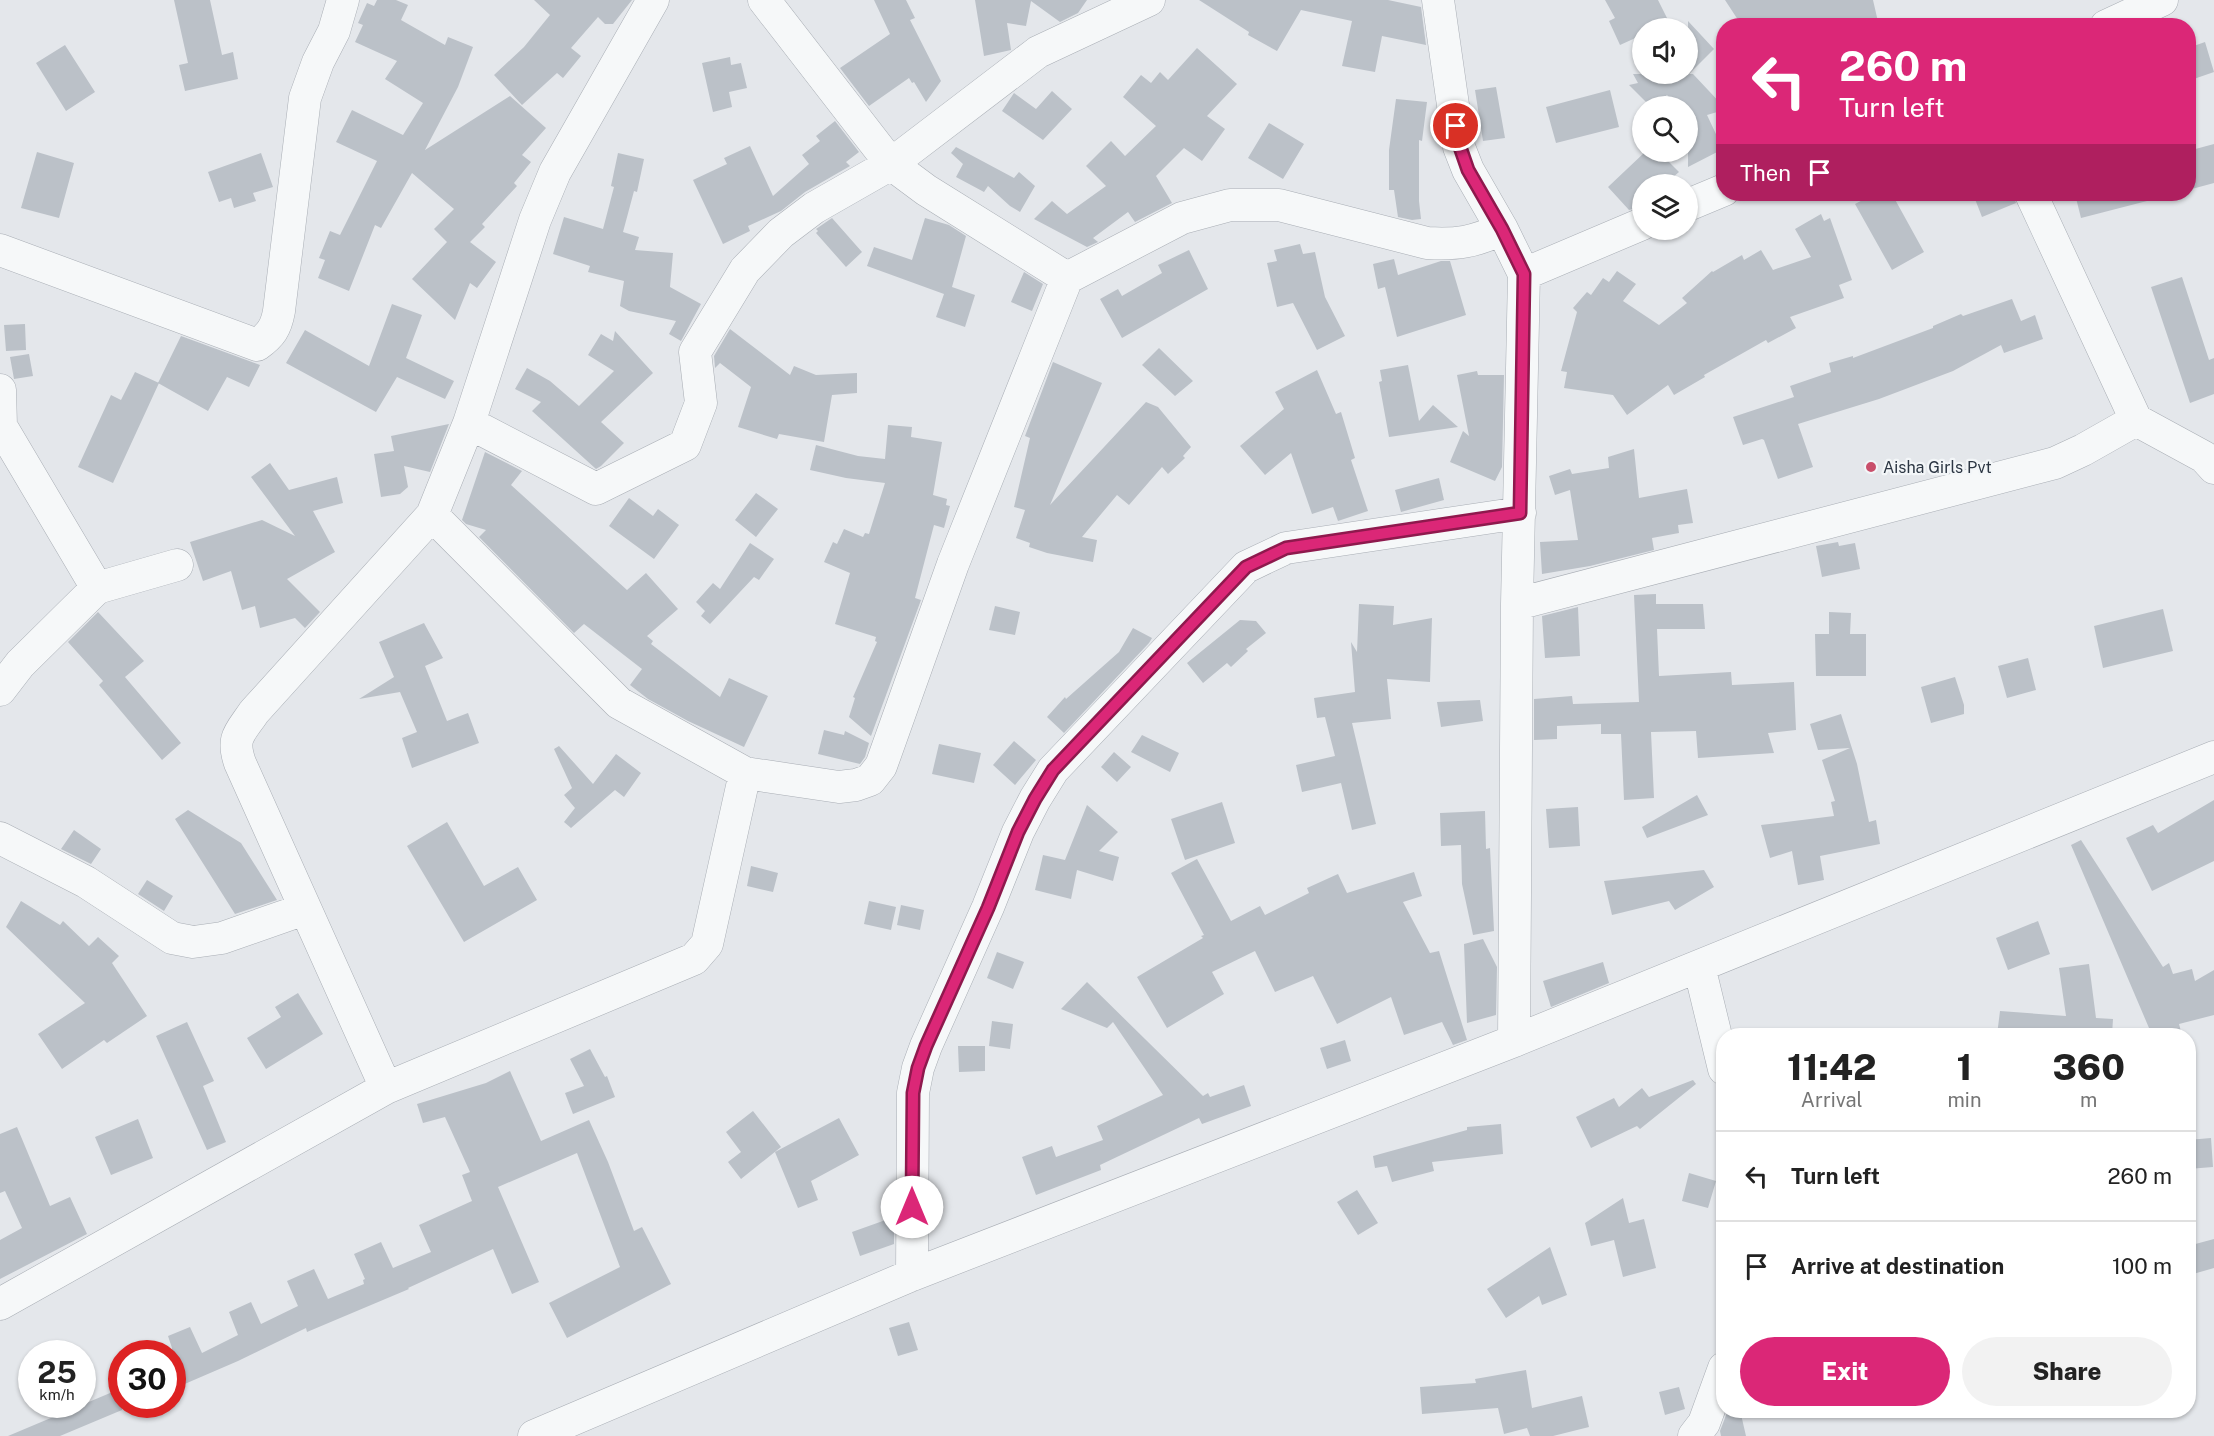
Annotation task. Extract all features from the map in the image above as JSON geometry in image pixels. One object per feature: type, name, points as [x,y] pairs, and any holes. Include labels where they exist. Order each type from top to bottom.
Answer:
[{"type":"street","points":[[0,250],[257,345],[269,337],[278,318],[305,98],[318,62],[334,31],[343,0]]},
{"type":"street","points":[[386,1088],[240,763],[235,747],[239,735],[254,712],[432,515],[469,423],[535,220],[555,172],[653,0]]},
{"type":"street","points":[[764,0],[891,164],[926,190],[1067,278]]},
{"type":"street","points":[[469,423],[596,489],[685,445],[701,404],[695,352],[745,270],[781,233],[814,208],[891,164],[1038,52],[1149,0]]},
{"type":"street","points":[[1438,0],[1460,147],[1468,170],[1502,229],[1524,274],[1517,604],[1514,1041]]},
{"type":"street","points":[[2123,18],[2162,0]]},
{"type":"street","points":[[1698,201],[1716,193]]},
{"type":"street","points":[[2034,201],[2136,420],[2204,457],[2214,468]]},
{"type":"street","points":[[432,515],[618,703],[745,773],[839,787],[856,785],[870,780],[881,766],[953,564],[1067,278],[1182,218],[1230,205],[1280,205],[1427,243],[1469,243],[1502,229]]},
{"type":"street","points":[[1524,274],[1632,228]]},
{"type":"street","points":[[0,390],[1,426],[97,588]]},
{"type":"street","points":[[1517,604],[2055,463],[2136,420]]},
{"type":"street","points":[[912,1275],[913,1093],[918,1068],[988,908],[1018,832],[1053,770],[1246,567],[1265,556],[1286,548],[1520,513]]},
{"type":"street","points":[[0,690],[20,664],[97,588],[177,565]]},
{"type":"street","points":[[534,1436],[912,1275],[1514,1041],[2214,757]]},
{"type":"street","points":[[0,1304],[386,1088],[694,960],[707,944],[745,773]]},
{"type":"street","points":[[0,838],[86,882],[172,938],[193,942],[222,938],[305,909]]},
{"type":"street","points":[[1699,966],[1716,1036]]},
{"type":"street","points":[[1694,1436],[1704,1423],[1716,1390]]},
{"type":"building","points":[[174,0],[210,0],[222,55],[233,52],[238,79],[185,91],[179,65],[188,63]]},
{"type":"building","points":[[377,0],[396,0],[408,5],[401,20],[445,45],[448,37],[473,47],[458,87],[425,150],[510,96],[546,128],[522,155],[531,162],[514,183],[517,186],[482,224],[485,227],[470,242],[496,262],[477,288],[470,283],[455,320],[412,279],[447,242],[434,229],[454,209],[412,173],[381,228],[375,225],[349,291],[318,278],[325,260],[319,258],[330,231],[340,235],[377,161],[336,142],[352,110],[403,135],[423,103],[385,79],[397,61],[355,42],[363,25],[358,23],[367,3],[374,6]]},
{"type":"building","points":[[534,0],[632,0],[613,24],[605,24],[598,17],[571,48],[581,56],[563,78],[557,73],[522,105],[494,75],[524,47],[550,15]]},
{"type":"building","points":[[874,0],[906,0],[915,18],[910,20],[941,81],[926,102],[909,78],[869,106],[840,68],[890,34]]},
{"type":"building","points":[[975,0],[1087,0],[1078,13],[1060,22],[1031,1],[1026,26],[1007,23],[1011,50],[984,56]]},
{"type":"building","points":[[1199,0],[1388,0],[1421,7],[1426,45],[1382,36],[1375,72],[1342,66],[1352,21],[1301,10],[1277,51],[1248,35],[1249,32]]},
{"type":"building","points":[[1605,0],[1658,0],[1667,18],[1632,18],[1632,40],[1620,45],[1609,21],[1615,18]]},
{"type":"building","points":[[1725,0],[1873,0],[1877,18],[1737,18]]},
{"type":"building","points":[[1698,32],[1714,49],[1698,65]]},
{"type":"building","points":[[2205,42],[2214,72],[2196,78],[2196,45]]},
{"type":"building","points":[[65,45],[95,92],[66,111],[36,63]]},
{"type":"building","points":[[1197,48],[1237,84],[1207,116],[1225,129],[1202,161],[1184,148],[1156,176],[1172,203],[1135,222],[1128,212],[1093,238],[1098,242],[1087,247],[1034,219],[1052,201],[1067,214],[1106,186],[1086,166],[1111,141],[1125,156],[1156,126],[1123,97],[1141,75],[1151,83],[1160,72],[1168,80]]},
{"type":"building","points":[[730,57],[731,65],[741,63],[747,88],[729,92],[732,107],[713,112],[702,63]]},
{"type":"building","points":[[1698,79],[1716,98],[1716,112],[1707,115],[1716,134],[1716,153],[1698,162],[1698,96],[1640,96],[1629,85],[1698,84]]},
{"type":"building","points":[[1496,87],[1505,138],[1483,141],[1475,90]]},
{"type":"building","points":[[1610,90],[1619,127],[1556,143],[1546,107]]},
{"type":"building","points":[[1052,91],[1072,109],[1043,140],[1002,111],[1014,93],[1036,109]]},
{"type":"building","points":[[1396,99],[1427,102],[1422,141],[1419,140],[1421,219],[1398,217],[1394,190],[1389,190],[1389,150]]},
{"type":"building","points":[[835,121],[859,152],[846,162],[850,166],[805,192],[781,211],[748,226],[750,231],[723,244],[693,180],[727,164],[724,158],[750,146],[773,196],[809,164],[802,155],[820,141],[816,136]]},
{"type":"building","points":[[1269,123],[1304,144],[1283,179],[1248,158]]},
{"type":"building","points":[[2214,144],[2214,183],[2196,188],[2196,149]]},
{"type":"building","points":[[956,147],[1014,178],[1019,172],[1035,186],[1020,212],[988,186],[984,192],[956,177],[963,164],[951,153]]},
{"type":"building","points":[[37,152],[74,163],[59,218],[21,208]]},
{"type":"building","points":[[261,153],[273,187],[253,193],[256,201],[234,208],[231,198],[219,202],[208,172]]},
{"type":"building","points":[[618,153],[644,159],[637,192],[634,191],[623,232],[639,237],[635,250],[673,253],[670,287],[701,304],[681,341],[669,334],[676,321],[629,311],[620,306],[624,281],[588,272],[590,266],[553,254],[564,217],[603,229],[614,187],[611,186]]},
{"type":"building","points":[[1634,162],[1669,162],[1679,172],[1677,174],[1632,174],[1632,209],[1629,210],[1608,187]]},
{"type":"building","points":[[1688,162],[1698,162],[1688,167]]},
{"type":"building","points":[[1861,201],[1896,201],[1924,252],[1892,270],[1855,204]]},
{"type":"building","points":[[1976,201],[2015,201],[2016,203],[1982,217]]},
{"type":"building","points":[[2077,201],[2147,201],[2081,218]]},
{"type":"building","points":[[1821,214],[1824,221],[1830,218],[1852,280],[1839,285],[1844,298],[1790,317],[1796,328],[1768,343],[1766,340],[1674,395],[1668,385],[1627,415],[1613,395],[1564,388],[1567,372],[1561,371],[1577,312],[1573,308],[1587,292],[1591,295],[1603,278],[1609,282],[1617,271],[1636,284],[1623,301],[1659,325],[1687,303],[1682,298],[1712,271],[1742,255],[1744,260],[1761,250],[1773,270],[1811,257],[1795,229]]},
{"type":"building","points":[[832,218],[862,252],[846,267],[816,233],[818,231],[816,229]]},
{"type":"building","points":[[925,218],[949,225],[966,236],[952,287],[975,295],[965,327],[936,317],[944,294],[867,266],[874,247],[912,260]]},
{"type":"building","points":[[1300,244],[1303,254],[1315,252],[1325,297],[1345,336],[1317,350],[1293,303],[1277,307],[1267,263],[1277,261],[1274,250]]},
{"type":"building","points":[[1189,250],[1208,289],[1122,338],[1100,299],[1118,289],[1122,296],[1162,273],[1158,265]]},
{"type":"building","points":[[1394,259],[1398,275],[1441,261],[1450,261],[1466,315],[1397,337],[1385,287],[1378,289],[1373,264]]},
{"type":"building","points":[[1024,272],[1043,284],[1032,311],[1011,302]]},
{"type":"building","points":[[2182,277],[2209,360],[2214,358],[2214,394],[2190,403],[2151,287]]},
{"type":"building","points":[[2012,299],[2021,321],[2035,315],[2043,339],[2004,353],[2001,345],[1953,371],[1879,399],[1798,424],[1813,467],[1778,479],[1764,440],[1743,445],[1733,417],[1794,397],[1790,386],[1831,372],[1829,363],[1853,356],[1853,358],[1933,328],[1961,314],[1963,316]]},
{"type":"building","points":[[392,304],[422,315],[406,358],[454,381],[445,399],[397,377],[376,412],[286,363],[305,330],[369,366]]},
{"type":"building","points":[[25,324],[26,350],[6,351],[4,325]]},
{"type":"building","points":[[730,329],[790,375],[794,366],[816,375],[857,373],[857,393],[832,395],[824,442],[779,434],[777,439],[738,427],[751,387],[720,363],[715,368],[714,356]]},
{"type":"building","points":[[615,331],[653,373],[601,422],[624,443],[596,469],[532,411],[541,402],[515,389],[527,368],[550,381],[579,406],[614,371],[588,355],[601,334],[613,341]]},
{"type":"building","points":[[181,336],[260,365],[249,387],[227,377],[208,411],[158,383]]},
{"type":"building","points":[[1159,348],[1193,381],[1175,396],[1142,365]]},
{"type":"building","points":[[29,354],[33,376],[14,379],[10,357]]},
{"type":"building","points":[[1053,362],[1102,383],[1050,505],[1146,402],[1158,407],[1191,447],[1183,456],[1185,458],[1168,474],[1162,467],[1129,505],[1117,495],[1082,537],[1097,540],[1093,562],[1047,553],[1029,547],[1030,543],[1016,538],[1025,510],[1014,507],[1030,438],[1025,436]]},
{"type":"building","points":[[1408,365],[1419,421],[1433,405],[1458,427],[1389,437],[1379,382],[1382,381],[1380,370]]},
{"type":"building","points":[[1317,370],[1336,414],[1341,412],[1355,458],[1351,460],[1368,511],[1338,521],[1333,507],[1312,514],[1291,453],[1265,475],[1240,446],[1284,409],[1275,392]]},
{"type":"building","points":[[1477,371],[1478,375],[1504,375],[1502,467],[1495,481],[1450,462],[1463,431],[1469,436],[1457,375]]},
{"type":"building","points":[[135,372],[159,383],[113,483],[78,467],[111,395],[121,400]]},
{"type":"building","points":[[449,424],[430,472],[404,466],[408,487],[400,494],[381,497],[374,454],[394,451],[391,436]]},
{"type":"building","points":[[888,425],[912,427],[911,437],[942,442],[933,495],[947,499],[946,505],[950,506],[944,528],[934,525],[915,598],[921,600],[871,736],[849,717],[855,698],[853,697],[877,642],[876,637],[835,624],[850,573],[824,562],[833,542],[837,544],[844,529],[863,537],[865,533],[869,534],[885,483],[810,470],[816,445],[858,456],[885,459]]},
{"type":"building","points":[[1634,449],[1639,498],[1687,489],[1693,523],[1678,525],[1679,533],[1652,538],[1654,550],[1590,566],[1542,574],[1540,542],[1578,540],[1570,490],[1555,495],[1549,476],[1570,469],[1572,474],[1609,468],[1608,457]]},
{"type":"building","points":[[485,452],[522,471],[511,485],[627,590],[646,573],[678,609],[647,636],[653,641],[651,644],[720,697],[729,678],[768,696],[744,747],[688,721],[648,699],[630,685],[642,669],[584,624],[574,633],[479,537],[486,530],[466,524],[462,520]]},
{"type":"building","points":[[270,463],[289,490],[337,477],[343,503],[313,511],[335,552],[287,579],[320,612],[305,628],[295,618],[260,628],[255,606],[242,610],[231,571],[203,581],[190,542],[262,520],[295,536],[251,477]]},
{"type":"building","points":[[1439,478],[1444,500],[1401,512],[1395,490]]},
{"type":"building","points":[[756,493],[778,509],[756,537],[735,520]]},
{"type":"building","points":[[629,498],[653,516],[658,509],[679,525],[654,559],[609,526]]},
{"type":"building","points":[[1838,542],[1839,546],[1855,543],[1860,569],[1822,577],[1816,546]]},
{"type":"building","points":[[750,543],[774,559],[759,580],[754,577],[710,624],[701,616],[705,611],[696,602],[713,583],[720,589]]},
{"type":"building","points":[[1656,594],[1656,604],[1703,604],[1705,629],[1657,629],[1659,676],[1731,672],[1732,685],[1794,682],[1796,730],[1768,733],[1774,753],[1698,758],[1696,731],[1651,732],[1654,798],[1624,800],[1621,734],[1601,734],[1601,724],[1557,726],[1557,739],[1534,740],[1534,699],[1572,696],[1573,704],[1639,702],[1634,595]]},
{"type":"building","points":[[1359,604],[1394,606],[1393,625],[1432,618],[1430,682],[1387,679],[1391,719],[1352,723],[1376,824],[1352,830],[1341,783],[1302,792],[1296,765],[1335,756],[1325,717],[1317,718],[1314,698],[1355,692],[1351,642],[1357,652]]},
{"type":"building","points":[[995,606],[1020,612],[1015,635],[989,630]]},
{"type":"building","points":[[1578,607],[1580,656],[1545,658],[1542,616]]},
{"type":"building","points":[[2163,609],[2173,651],[2103,668],[2094,626]]},
{"type":"building","points":[[98,612],[144,661],[125,677],[181,743],[162,760],[99,685],[103,681],[68,642]]},
{"type":"building","points":[[1829,612],[1851,613],[1850,634],[1866,634],[1866,676],[1816,676],[1815,634],[1829,634]]},
{"type":"building","points":[[1240,620],[1256,621],[1266,633],[1246,649],[1248,651],[1231,667],[1227,663],[1203,683],[1187,663]]},
{"type":"building","points":[[424,623],[443,658],[425,666],[447,721],[468,713],[479,743],[412,768],[402,738],[417,732],[400,692],[359,699],[394,677],[379,642]]},
{"type":"building","points":[[1133,628],[1152,638],[1149,643],[1064,733],[1047,717],[1065,697],[1066,699],[1119,652]]},
{"type":"building","points":[[2028,658],[2036,690],[2007,698],[1998,666]]},
{"type":"building","points":[[1955,677],[1964,705],[1964,714],[1931,723],[1921,687]]},
{"type":"building","points":[[1480,700],[1483,721],[1441,727],[1437,702]]},
{"type":"building","points":[[1841,714],[1857,764],[1869,822],[1876,820],[1880,844],[1820,856],[1824,880],[1798,885],[1792,851],[1770,858],[1761,825],[1834,816],[1831,802],[1835,801],[1822,760],[1850,748],[1818,750],[1810,724]]},
{"type":"building","points":[[824,730],[844,735],[845,731],[869,743],[865,757],[860,764],[818,754]]},
{"type":"building","points":[[1142,735],[1179,753],[1170,772],[1131,752]]},
{"type":"building","points":[[1014,741],[1036,760],[1015,785],[993,765]]},
{"type":"building","points":[[939,744],[981,753],[974,783],[932,774]]},
{"type":"building","points":[[559,746],[593,784],[616,754],[641,773],[624,797],[615,790],[571,828],[564,822],[575,808],[564,795],[572,788],[554,749]]},
{"type":"building","points":[[1114,752],[1131,767],[1117,782],[1101,767]]},
{"type":"building","points":[[1697,795],[1708,815],[1647,838],[1642,827]]},
{"type":"building","points":[[2214,800],[2214,861],[2152,891],[2126,838],[2153,825],[2158,833]]},
{"type":"building","points":[[1222,802],[1235,843],[1185,860],[1171,819]]},
{"type":"building","points":[[1087,805],[1118,832],[1099,851],[1119,857],[1113,881],[1077,870],[1071,899],[1035,890],[1043,855],[1065,860]]},
{"type":"building","points":[[1578,807],[1580,846],[1549,848],[1546,809]]},
{"type":"building","points":[[188,810],[241,843],[277,900],[235,914],[175,819]]},
{"type":"building","points":[[1485,811],[1486,849],[1490,848],[1494,931],[1473,935],[1462,884],[1461,845],[1441,846],[1440,813]]},
{"type":"building","points":[[447,822],[484,886],[518,867],[537,900],[464,942],[407,846]]},
{"type":"building","points":[[74,830],[101,849],[91,864],[61,849]]},
{"type":"building","points":[[2081,840],[2163,967],[2169,963],[2173,974],[2192,969],[2195,981],[2214,970],[2214,1015],[2179,1024],[2180,1028],[2149,1028],[2071,845]]},
{"type":"building","points":[[1197,859],[1231,921],[1260,906],[1265,915],[1309,893],[1307,888],[1338,874],[1347,893],[1414,872],[1422,896],[1403,902],[1430,953],[1439,951],[1467,1040],[1453,1045],[1442,1022],[1404,1035],[1391,997],[1337,1024],[1313,976],[1275,992],[1255,951],[1212,972],[1224,994],[1167,1028],[1137,977],[1203,938],[1201,936],[1204,935],[1171,873]]},
{"type":"building","points":[[751,866],[778,873],[773,892],[747,886]]},
{"type":"building","points":[[1704,870],[1714,887],[1675,910],[1669,901],[1612,915],[1604,881]]},
{"type":"building","points":[[147,880],[173,896],[164,911],[138,894]]},
{"type":"building","points":[[21,901],[60,925],[63,921],[89,946],[98,937],[119,956],[112,963],[147,1016],[107,1043],[104,1040],[62,1069],[38,1034],[85,1003],[6,927]]},
{"type":"building","points":[[869,901],[896,907],[891,930],[864,924]]},
{"type":"building","points":[[901,905],[924,910],[920,930],[897,925]]},
{"type":"building","points":[[2038,921],[2050,954],[2008,970],[1996,938]]},
{"type":"building","points":[[1483,939],[1497,967],[1496,1015],[1467,1023],[1464,944]]},
{"type":"building","points":[[997,952],[1024,962],[1013,989],[987,978]]},
{"type":"building","points":[[1603,962],[1609,983],[1551,1007],[1543,981]]},
{"type":"building","points":[[2089,964],[2096,1018],[2113,1019],[2112,1028],[1998,1028],[2000,1011],[2066,1016],[2059,968]]},
{"type":"building","points":[[1087,982],[1203,1096],[1208,1093],[1210,1097],[1244,1085],[1251,1106],[1202,1124],[1199,1118],[1100,1165],[1101,1170],[1036,1195],[1022,1157],[1052,1146],[1056,1157],[1103,1140],[1097,1126],[1163,1095],[1113,1022],[1107,1028],[1061,1009]]},
{"type":"building","points":[[298,993],[323,1034],[266,1069],[247,1038],[281,1017],[275,1007]]},
{"type":"building","points":[[992,1021],[1013,1024],[1010,1049],[989,1046]]},
{"type":"building","points":[[187,1022],[214,1081],[203,1086],[226,1142],[207,1150],[156,1036]]},
{"type":"building","points":[[1345,1040],[1351,1061],[1327,1069],[1320,1048]]},
{"type":"building","points":[[958,1046],[985,1046],[985,1071],[959,1072]]},
{"type":"building","points":[[590,1049],[605,1077],[607,1076],[615,1097],[573,1114],[565,1093],[584,1086],[570,1059]]},
{"type":"building","points":[[510,1071],[541,1141],[589,1120],[608,1162],[634,1231],[642,1227],[671,1284],[567,1338],[549,1303],[620,1267],[577,1153],[498,1187],[539,1282],[512,1294],[493,1249],[409,1289],[307,1332],[306,1328],[186,1383],[186,1340],[169,1340],[168,1336],[190,1327],[202,1353],[238,1335],[229,1312],[251,1302],[261,1324],[298,1306],[287,1281],[314,1269],[328,1299],[364,1284],[365,1279],[354,1254],[381,1242],[393,1268],[431,1252],[419,1225],[472,1201],[462,1175],[470,1172],[445,1117],[423,1123],[417,1104],[486,1083]]},
{"type":"building","points":[[1693,1080],[1696,1084],[1640,1129],[1637,1126],[1591,1148],[1576,1117],[1614,1098],[1619,1107],[1642,1088],[1649,1097]]},
{"type":"building","points":[[753,1111],[781,1147],[741,1179],[728,1162],[741,1152],[726,1132]]},
{"type":"building","points":[[839,1118],[859,1155],[811,1181],[818,1200],[798,1208],[775,1152]]},
{"type":"building","points":[[138,1119],[153,1158],[111,1175],[95,1137]]},
{"type":"building","points":[[1501,1124],[1503,1154],[1432,1162],[1434,1171],[1392,1182],[1387,1166],[1375,1168],[1373,1156],[1467,1130],[1467,1127]]},
{"type":"building","points":[[17,1127],[50,1206],[70,1197],[87,1234],[0,1279],[0,1240],[22,1228],[5,1191],[0,1193],[0,1134]]},
{"type":"building","points":[[2211,1138],[2213,1167],[2196,1168],[2196,1139]]},
{"type":"building","points":[[1689,1173],[1716,1181],[1708,1208],[1682,1201]]},
{"type":"building","points":[[1357,1190],[1378,1223],[1358,1235],[1337,1202]]},
{"type":"building","points":[[1623,1198],[1629,1223],[1644,1219],[1656,1268],[1623,1277],[1614,1240],[1591,1246],[1585,1223]]},
{"type":"building","points":[[894,1217],[894,1244],[860,1256],[852,1232]]},
{"type":"building","points":[[2214,1239],[2214,1268],[2196,1273],[2196,1244]]},
{"type":"building","points":[[1550,1247],[1567,1295],[1542,1305],[1539,1296],[1506,1318],[1487,1289]]},
{"type":"building","points":[[909,1322],[918,1350],[898,1356],[889,1328]]},
{"type":"building","points":[[1526,1370],[1532,1408],[1582,1396],[1589,1427],[1553,1436],[1530,1436],[1527,1428],[1504,1434],[1498,1408],[1422,1414],[1420,1387],[1476,1383],[1475,1379]]},
{"type":"building","points":[[1679,1387],[1685,1409],[1665,1415],[1659,1392]]},
{"type":"building","points":[[108,1394],[108,1416],[60,1436],[8,1436],[51,1418],[96,1418],[96,1399]]},
{"type":"building","points":[[1725,1418],[1742,1418],[1746,1436],[1721,1436],[1720,1431]]},
{"type":"place","name":"Aisha Girls Pvt","points":[[1871,467]]},
{"type":"route","points":[[912,1207],[913,1093],[918,1068],[988,908],[1018,832],[1053,770],[1246,567],[1265,556],[1286,548],[1520,513],[1524,274],[1502,229],[1468,170],[1456,126]]}]
